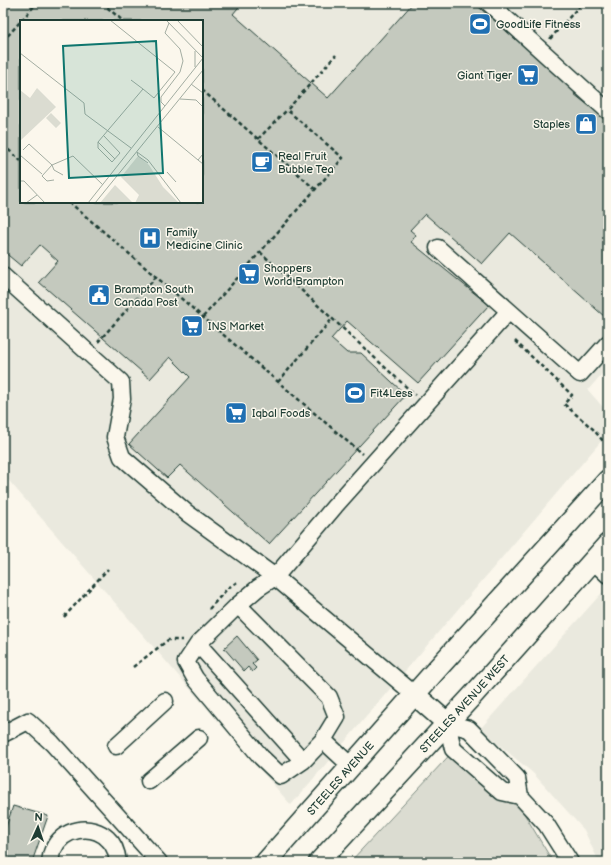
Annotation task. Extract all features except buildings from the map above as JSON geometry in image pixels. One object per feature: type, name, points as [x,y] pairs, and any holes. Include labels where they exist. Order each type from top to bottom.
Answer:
[{"type":"main road","points":[[447,723],[414,694],[608,480]]},
{"type":"main road","name":"STEELES AVENUE WEST","points":[[319,862],[447,723],[608,544]]},
{"type":"main road","name":"STEELES AVENUE","points":[[266,862],[414,694]]},
{"type":"street","points":[[489,3],[608,111]]},
{"type":"street","points":[[438,248],[580,374],[608,343]]},
{"type":"street","points":[[3,276],[121,382],[122,399],[115,437],[122,457],[187,513],[275,577],[414,694]]},
{"type":"street","points":[[238,605],[329,697],[337,717],[323,740],[304,761],[281,776],[261,757],[195,678],[186,662],[198,644],[238,605],[258,588],[275,577],[373,463],[509,311]]},
{"type":"street","points":[[593,561],[608,575]]},
{"type":"street","points":[[198,644],[304,761]]},
{"type":"street","points":[[116,746],[165,701]]},
{"type":"street","points":[[3,734],[28,721],[52,743],[159,862]]},
{"type":"street","points":[[520,796],[502,792],[453,749],[447,723],[469,729],[517,778],[520,796],[546,824],[570,862]]},
{"type":"street","points":[[149,781],[199,738]]},
{"type":"street","points":[[323,740],[351,766]]},
{"type":"street","points":[[50,862],[53,849],[61,838],[72,831],[85,829],[98,832],[109,839],[116,850],[118,862]]},
{"type":"street","points":[[109,839],[130,831]]},
{"type":"path","points":[[22,20],[37,3]]},
{"type":"path","points":[[102,3],[122,20]]},
{"type":"path","points":[[547,42],[582,3]]},
{"type":"path","points":[[3,41],[20,22]]},
{"type":"path","points":[[258,139],[287,110],[336,55]]},
{"type":"path","points":[[203,91],[316,190]]},
{"type":"path","points":[[203,317],[343,158],[287,110]]},
{"type":"path","points":[[3,145],[20,160]]},
{"type":"path","points":[[71,203],[373,463]]},
{"type":"path","points":[[260,252],[425,405]]},
{"type":"path","points":[[88,353],[156,277]]},
{"type":"path","points":[[278,382],[332,319]]},
{"type":"path","points":[[515,341],[572,395],[564,404],[593,429],[608,447]]},
{"type":"path","points":[[64,617],[108,569]]},
{"type":"path","points":[[133,667],[168,640],[181,640],[198,644]]},
{"type":"shaded area","points":[[3,3],[608,3],[608,367],[588,390],[608,413],[608,433],[291,805],[3,474]]},
{"type":"shaded area","points":[[608,586],[608,862],[599,862],[584,830],[533,773],[480,729]]},
{"type":"shaded area","points":[[457,747],[522,810],[553,862],[350,862]]},
{"type":"place","name":"GoodLife Fitness","points":[[480,24]]},
{"type":"place","name":"Giant Tiger","points":[[528,75]]},
{"type":"place","name":"Staples","points":[[586,124]]},
{"type":"place","name":"Real Fruit Bubble Tea","points":[[262,162]]},
{"type":"place","name":"Family Medicine Clinic","points":[[150,238]]},
{"type":"place","name":"Shoppers World Brampton","points":[[249,274]]},
{"type":"place","name":"Brampton South Canada Post","points":[[99,295]]},
{"type":"place","name":"INS Market","points":[[192,326]]},
{"type":"place","name":"Fit4Less","points":[[355,393]]},
{"type":"place","name":"Iqbal Foods","points":[[236,413]]}]
